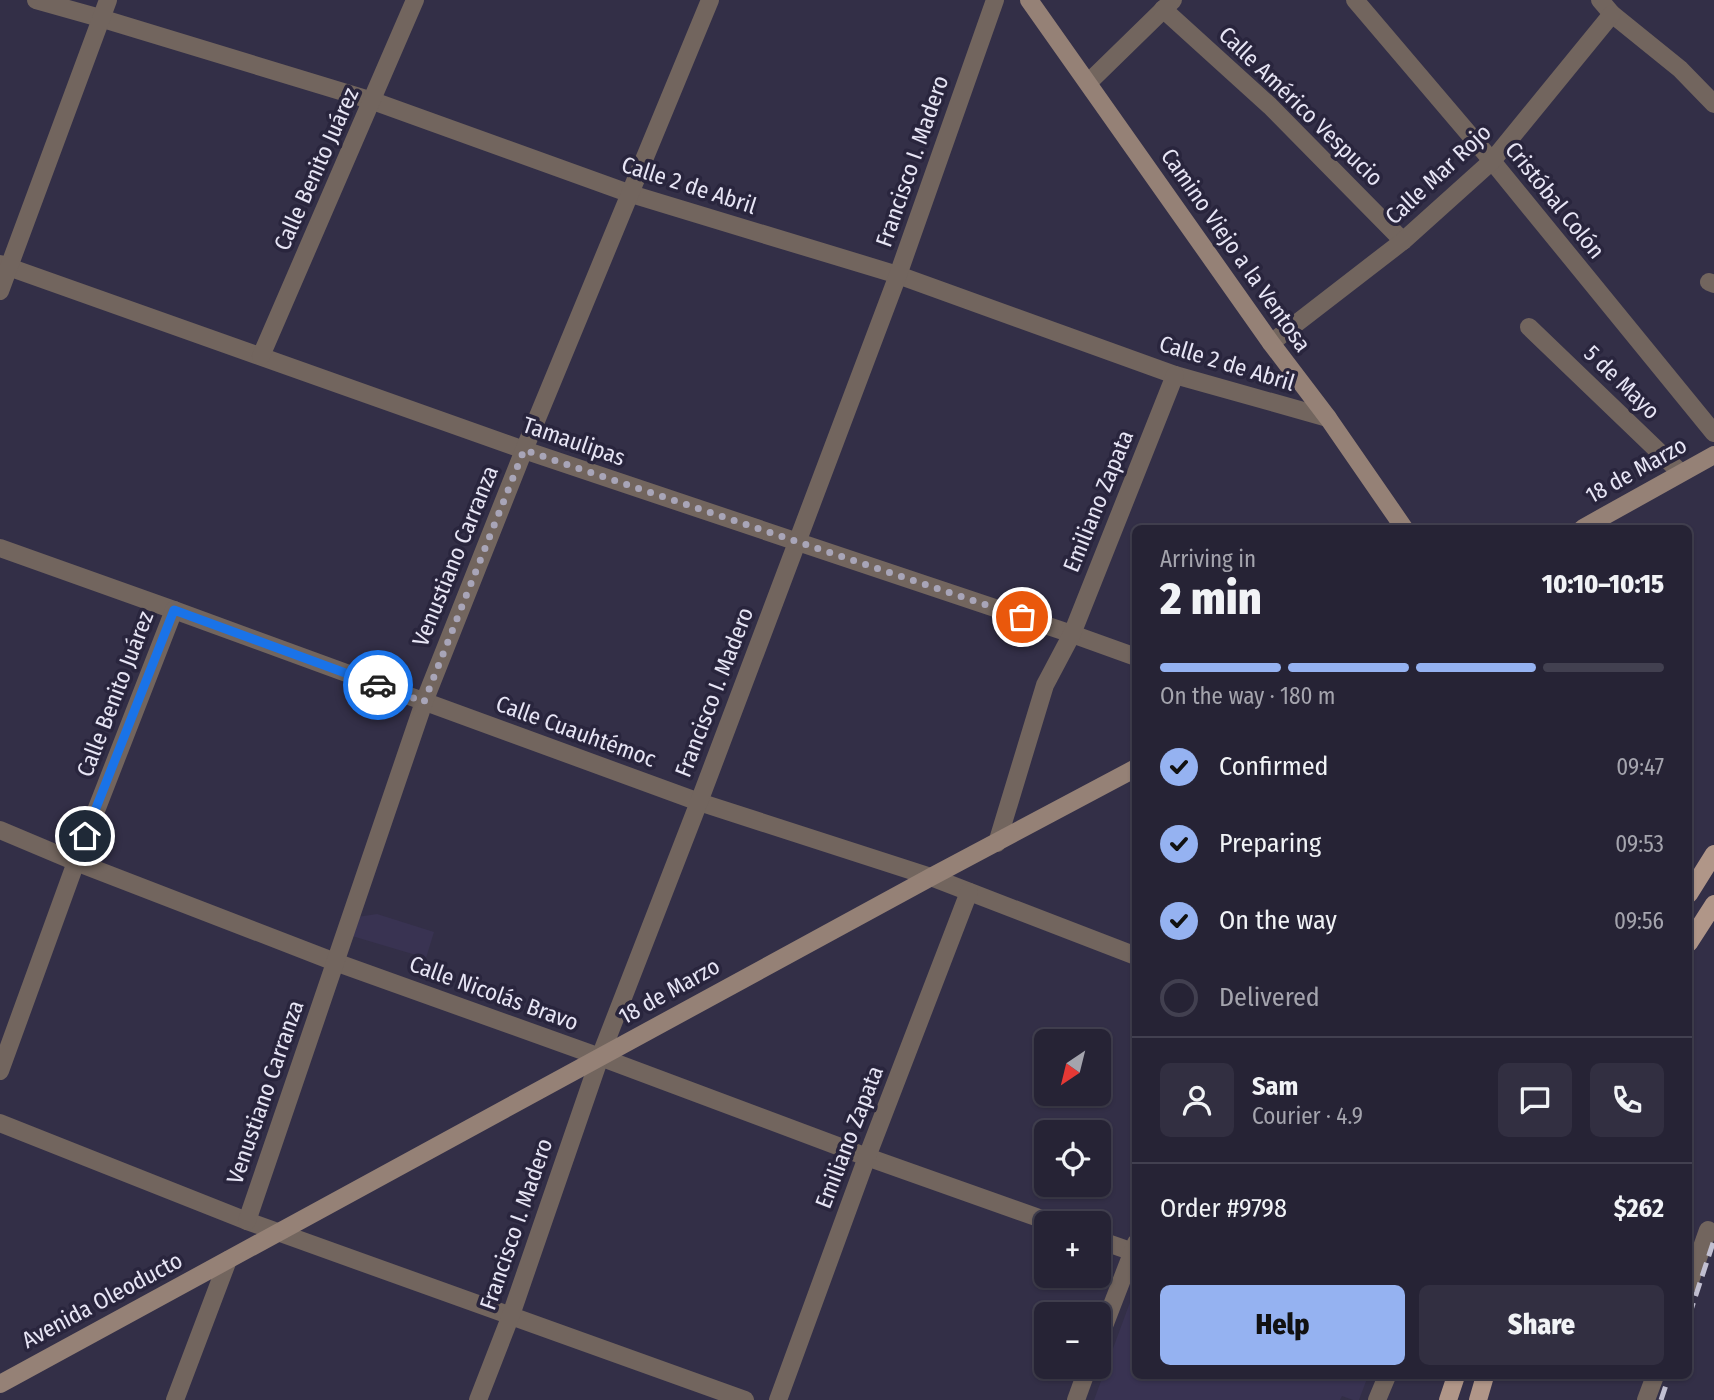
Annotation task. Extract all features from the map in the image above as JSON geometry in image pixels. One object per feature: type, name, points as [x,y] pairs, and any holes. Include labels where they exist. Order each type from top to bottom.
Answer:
[{"type":"main road","name":"Camino Viejo a la Ventosa","points":[[1029,0],[1402,525]]},
{"type":"main road","name":"18 de Marzo","points":[[1588,525],[1714,455]]},
{"type":"main road","name":"18 de Marzo","points":[[228,1260],[1132,770]]},
{"type":"main road","points":[[1692,889],[1714,854]]},
{"type":"main road","points":[[1692,936],[1714,904]]},
{"type":"main road","name":"Avenida Oleoducto","points":[[0,1384],[228,1260]]},
{"type":"main road","points":[[1448,1400],[1456,1379]]},
{"type":"main road","points":[[1478,1400],[1484,1379]]},
{"type":"street","name":"Calle 2 de Abril","points":[[36,0],[373,100],[631,194],[898,275],[1175,375],[1328,418]]},
{"type":"street","points":[[0,291],[5,265],[108,0]]},
{"type":"street","name":"Calle Benito Juárez","points":[[261,356],[415,0]]},
{"type":"street","name":"Venustiano Carranza","points":[[247,1221],[424,702],[524,450],[710,0]]},
{"type":"street","name":"Francisco I. Madero","points":[[478,1400],[511,1315],[600,1057],[898,275],[995,0]]},
{"type":"street","name":"Cristóbal Colón","points":[[1355,0],[1714,433]]},
{"type":"street","points":[[1600,0],[1612,14],[1680,69],[1714,104]]},
{"type":"street","points":[[1088,83],[1168,5]]},
{"type":"street","name":"Calle Américo Vespucio","points":[[1168,5],[1403,241]]},
{"type":"street","name":"Calle Mar Rojo","points":[[1270,342],[1403,241],[1492,162],[1612,14]]},
{"type":"street","name":"Tamaulipas","points":[[5,265],[524,450],[1132,656]]},
{"type":"street","name":"5 de Mayo","points":[[1529,327],[1680,472]]},
{"type":"street","name":"Emiliano Zapata","points":[[997,843],[1045,685],[1072,634],[1175,375]]},
{"type":"street","name":"Calle Cuauhtémoc","points":[[0,548],[699,802],[931,877],[1132,954]]},
{"type":"street","name":"Calle Benito Juárez","points":[[0,1071],[76,862],[174,610]]},
{"type":"street","name":"Calle Nicolás Bravo","points":[[0,830],[335,962],[1034,1216]]},
{"type":"street","name":"Emiliano Zapata","points":[[778,1400],[867,1157],[969,892]]},
{"type":"street","points":[[0,1123],[247,1221],[745,1400]]},
{"type":"street","points":[[1692,1275],[1708,1230]]},
{"type":"street","points":[[1111,1243],[1132,1248]]},
{"type":"street","points":[[1111,1309],[1132,1256]]},
{"type":"street","points":[[175,1400],[228,1260]]},
{"type":"street","points":[[1076,1400],[1084,1379]]},
{"type":"street","points":[[1377,1400],[1386,1379]]},
{"type":"street","points":[[1646,1400],[1654,1379]]},
{"type":"shaded area","points":[[377,914],[434,932],[426,958],[352,936],[357,917]]},
{"type":"shaded area","points":[[1132,1297],[1132,1379],[1367,1379],[1359,1400],[1342,1396],[1340,1400],[1094,1400],[1102,1379],[1111,1379],[1111,1354]]},
{"type":"railway","points":[[1692,1307],[1714,1240]]},
{"type":"railway","points":[[1661,1400],[1668,1379]]},
{"type":"way so far","points":[[378,685],[424,702],[524,450],[1022,617]]},
{"type":"route","points":[[85,836],[174,610],[378,685]]}]
